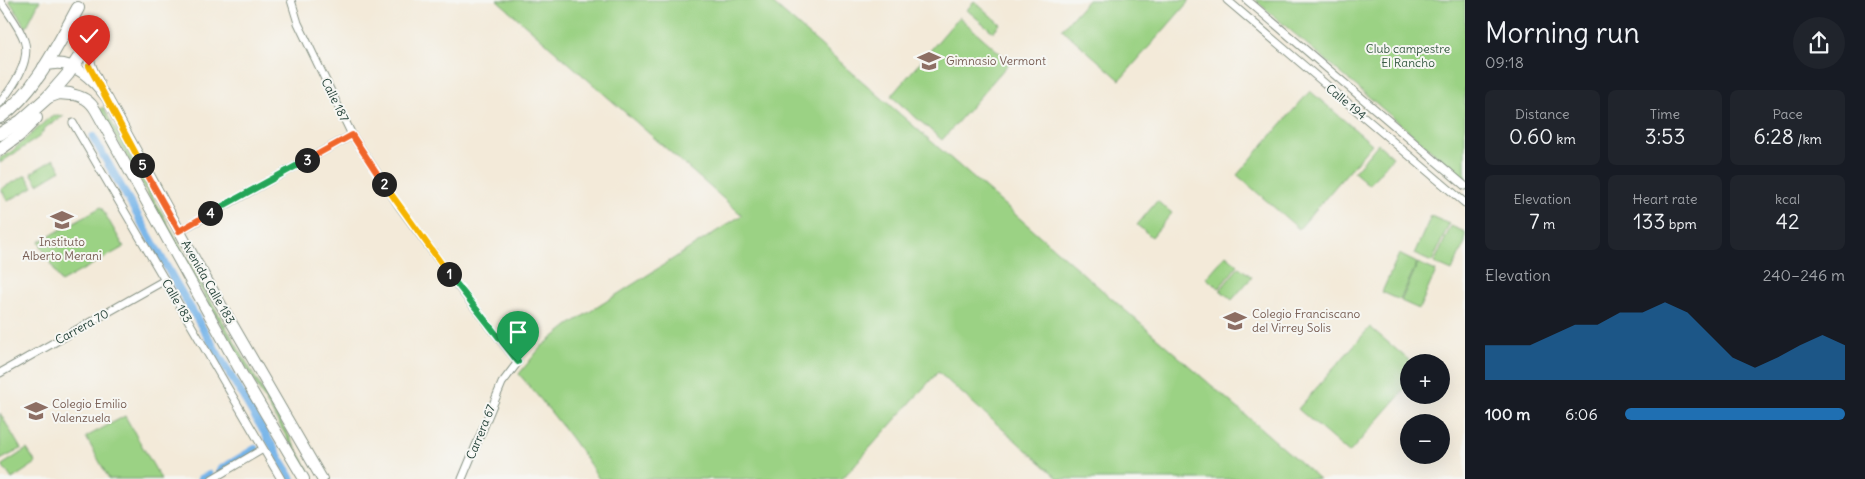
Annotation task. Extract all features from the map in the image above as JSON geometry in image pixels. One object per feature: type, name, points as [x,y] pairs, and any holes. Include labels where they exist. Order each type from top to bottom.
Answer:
[{"type":"highway","points":[[0,117],[26,92],[78,8]]},
{"type":"highway","points":[[0,134],[22,121],[48,97],[73,67],[91,39]]},
{"type":"highway","points":[[0,107],[20,91],[43,67]]},
{"type":"highway","points":[[48,97],[67,93]]},
{"type":"highway","points":[[0,149],[18,136],[52,101],[67,93]]},
{"type":"main road","points":[[91,39],[88,50],[89,66],[107,98]]},
{"type":"main road","points":[[43,67],[59,63],[73,67]]},
{"type":"main road","name":"Avenida Calle 183","points":[[73,67],[95,84],[107,98],[179,231],[322,479]]},
{"type":"main road","name":"Avenida Calle 183","points":[[67,93],[83,97],[94,106],[242,374],[304,479]]},
{"type":"street","points":[[0,0],[25,41],[24,62],[17,79],[0,103]]},
{"type":"street","name":"Calle 187","points":[[291,0],[298,24],[352,135],[394,198],[451,277],[518,362]]},
{"type":"street","name":"Calle 194","points":[[1227,0],[1465,203]]},
{"type":"street","name":"Calle 194","points":[[1247,0],[1465,186]]},
{"type":"street","name":"Calle 183","points":[[73,123],[281,479]]},
{"type":"street","points":[[179,231],[352,135]]},
{"type":"street","name":"Carrera 70","points":[[0,373],[165,280]]},
{"type":"street","name":"Carrera 67","points":[[462,479],[499,391],[518,362]]},
{"type":"street","points":[[212,479],[263,449]]},
{"type":"green space","points":[[9,0],[40,0],[26,28]]},
{"type":"green space","points":[[497,0],[769,0],[1319,479],[1059,479],[938,372],[842,479],[599,479],[571,438],[519,374],[541,347],[569,325],[742,215]]},
{"type":"green space","points":[[1088,0],[1190,0],[1120,80],[1062,29]]},
{"type":"green space","name":"Club campestre El Rancho","points":[[1255,0],[1465,0],[1465,179]]},
{"type":"green space","points":[[974,1],[1000,24],[993,32],[967,10]]},
{"type":"green space","points":[[959,17],[1010,62],[942,140],[891,96]]},
{"type":"green space","points":[[1310,91],[1372,144],[1299,229],[1237,175]]},
{"type":"green space","points":[[103,107],[211,301],[314,479],[311,479],[208,302],[100,109]]},
{"type":"green space","points":[[57,115],[64,116],[46,127],[39,137],[0,163],[0,158],[12,151],[49,118]]},
{"type":"green space","points":[[1378,144],[1393,157],[1369,185],[1354,172]]},
{"type":"green space","points":[[54,159],[61,170],[38,184],[31,173]]},
{"type":"green space","points":[[26,175],[33,187],[8,201],[1,189]]},
{"type":"green space","points":[[1157,201],[1172,213],[1152,237],[1137,225]]},
{"type":"green space","points":[[101,207],[124,247],[61,282],[39,242]]},
{"type":"green space","points":[[1431,216],[1449,224],[1432,262],[1414,254]]},
{"type":"green space","points":[[1451,226],[1465,232],[1465,242],[1452,271],[1434,263]]},
{"type":"green space","points":[[1399,254],[1417,263],[1400,300],[1382,292]]},
{"type":"green space","points":[[1226,255],[1238,265],[1219,288],[1206,278]]},
{"type":"green space","points":[[1418,263],[1436,271],[1419,309],[1401,301]]},
{"type":"green space","points":[[1239,267],[1252,277],[1232,300],[1220,290]]},
{"type":"green space","points":[[1370,327],[1402,354],[1400,354],[1400,395],[1349,453],[1298,409]]},
{"type":"green space","points":[[0,413],[21,449],[0,460]]},
{"type":"green space","points":[[125,416],[161,479],[109,479],[86,437]]},
{"type":"green space","points":[[27,449],[36,463],[12,479],[2,465]]},
{"type":"waterway","points":[[93,137],[177,285],[292,479]]},
{"type":"waterway","points":[[220,470],[255,449]]},
{"type":"waterway","points":[[201,479],[209,475]]},
{"type":"place","name":"Gimnasio Vermont","points":[[929,61]]},
{"type":"place","name":"Instituto Alberto Merani","points":[[62,220]]},
{"type":"place","name":"Colegio Franciscano del Virrey Solis","points":[[1235,321]]},
{"type":"place","name":"Colegio Emilio Valenzuela","points":[[36,411]]},
{"type":"route","points":[[89,66],[179,231],[352,135],[399,206],[457,285],[518,362]]}]
